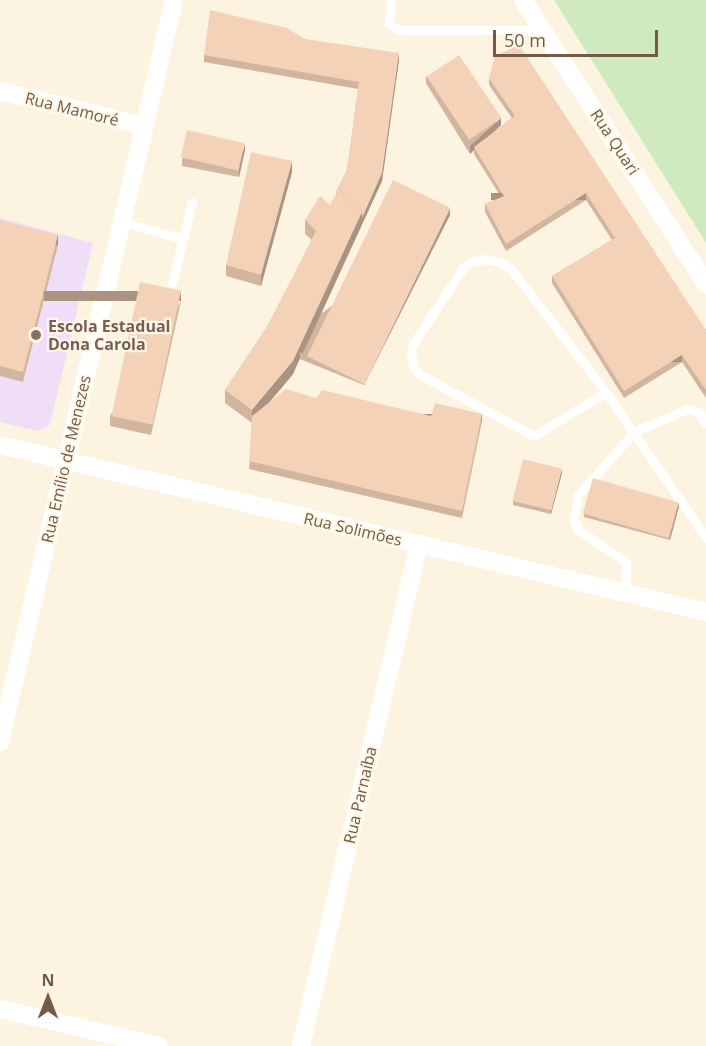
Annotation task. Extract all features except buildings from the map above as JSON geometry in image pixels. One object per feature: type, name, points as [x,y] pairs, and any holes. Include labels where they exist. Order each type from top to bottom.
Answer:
[{"type":"street","name":"Rua Emílio de Menezes","points":[[0,742],[174,0]]},
{"type":"street","name":"Rua Quari","points":[[523,0],[706,284]]},
{"type":"street","name":"Rua Mamoré","points":[[0,91],[144,126]]},
{"type":"street","name":"Rua Solimões","points":[[0,445],[625,593],[705,608]]},
{"type":"street","name":"Rua Parnaíba","points":[[301,1046],[419,544]]},
{"type":"street","points":[[0,1009],[159,1046]]},
{"type":"lane","points":[[390,0],[389,24],[399,30],[543,30]]},
{"type":"lane","points":[[172,283],[192,202]]},
{"type":"lane","points":[[122,222],[183,239]]},
{"type":"lane","points":[[606,392],[541,434],[534,436],[419,374],[414,369],[411,353],[413,344],[463,267],[478,260],[495,260],[511,269],[606,392],[706,538]]},
{"type":"lane","points":[[625,593],[626,562],[577,529],[574,519],[578,495],[634,432],[687,409],[699,412],[706,423]]},
{"type":"shaded area","name":"Escola Estadual Dona Carola","points":[[0,218],[93,243],[50,425],[38,431],[0,422]]},
{"type":"green space","points":[[554,0],[706,0],[706,243]]},
{"type":"place","name":"Escola Estadual Dona Carola","points":[[36,335]]}]
